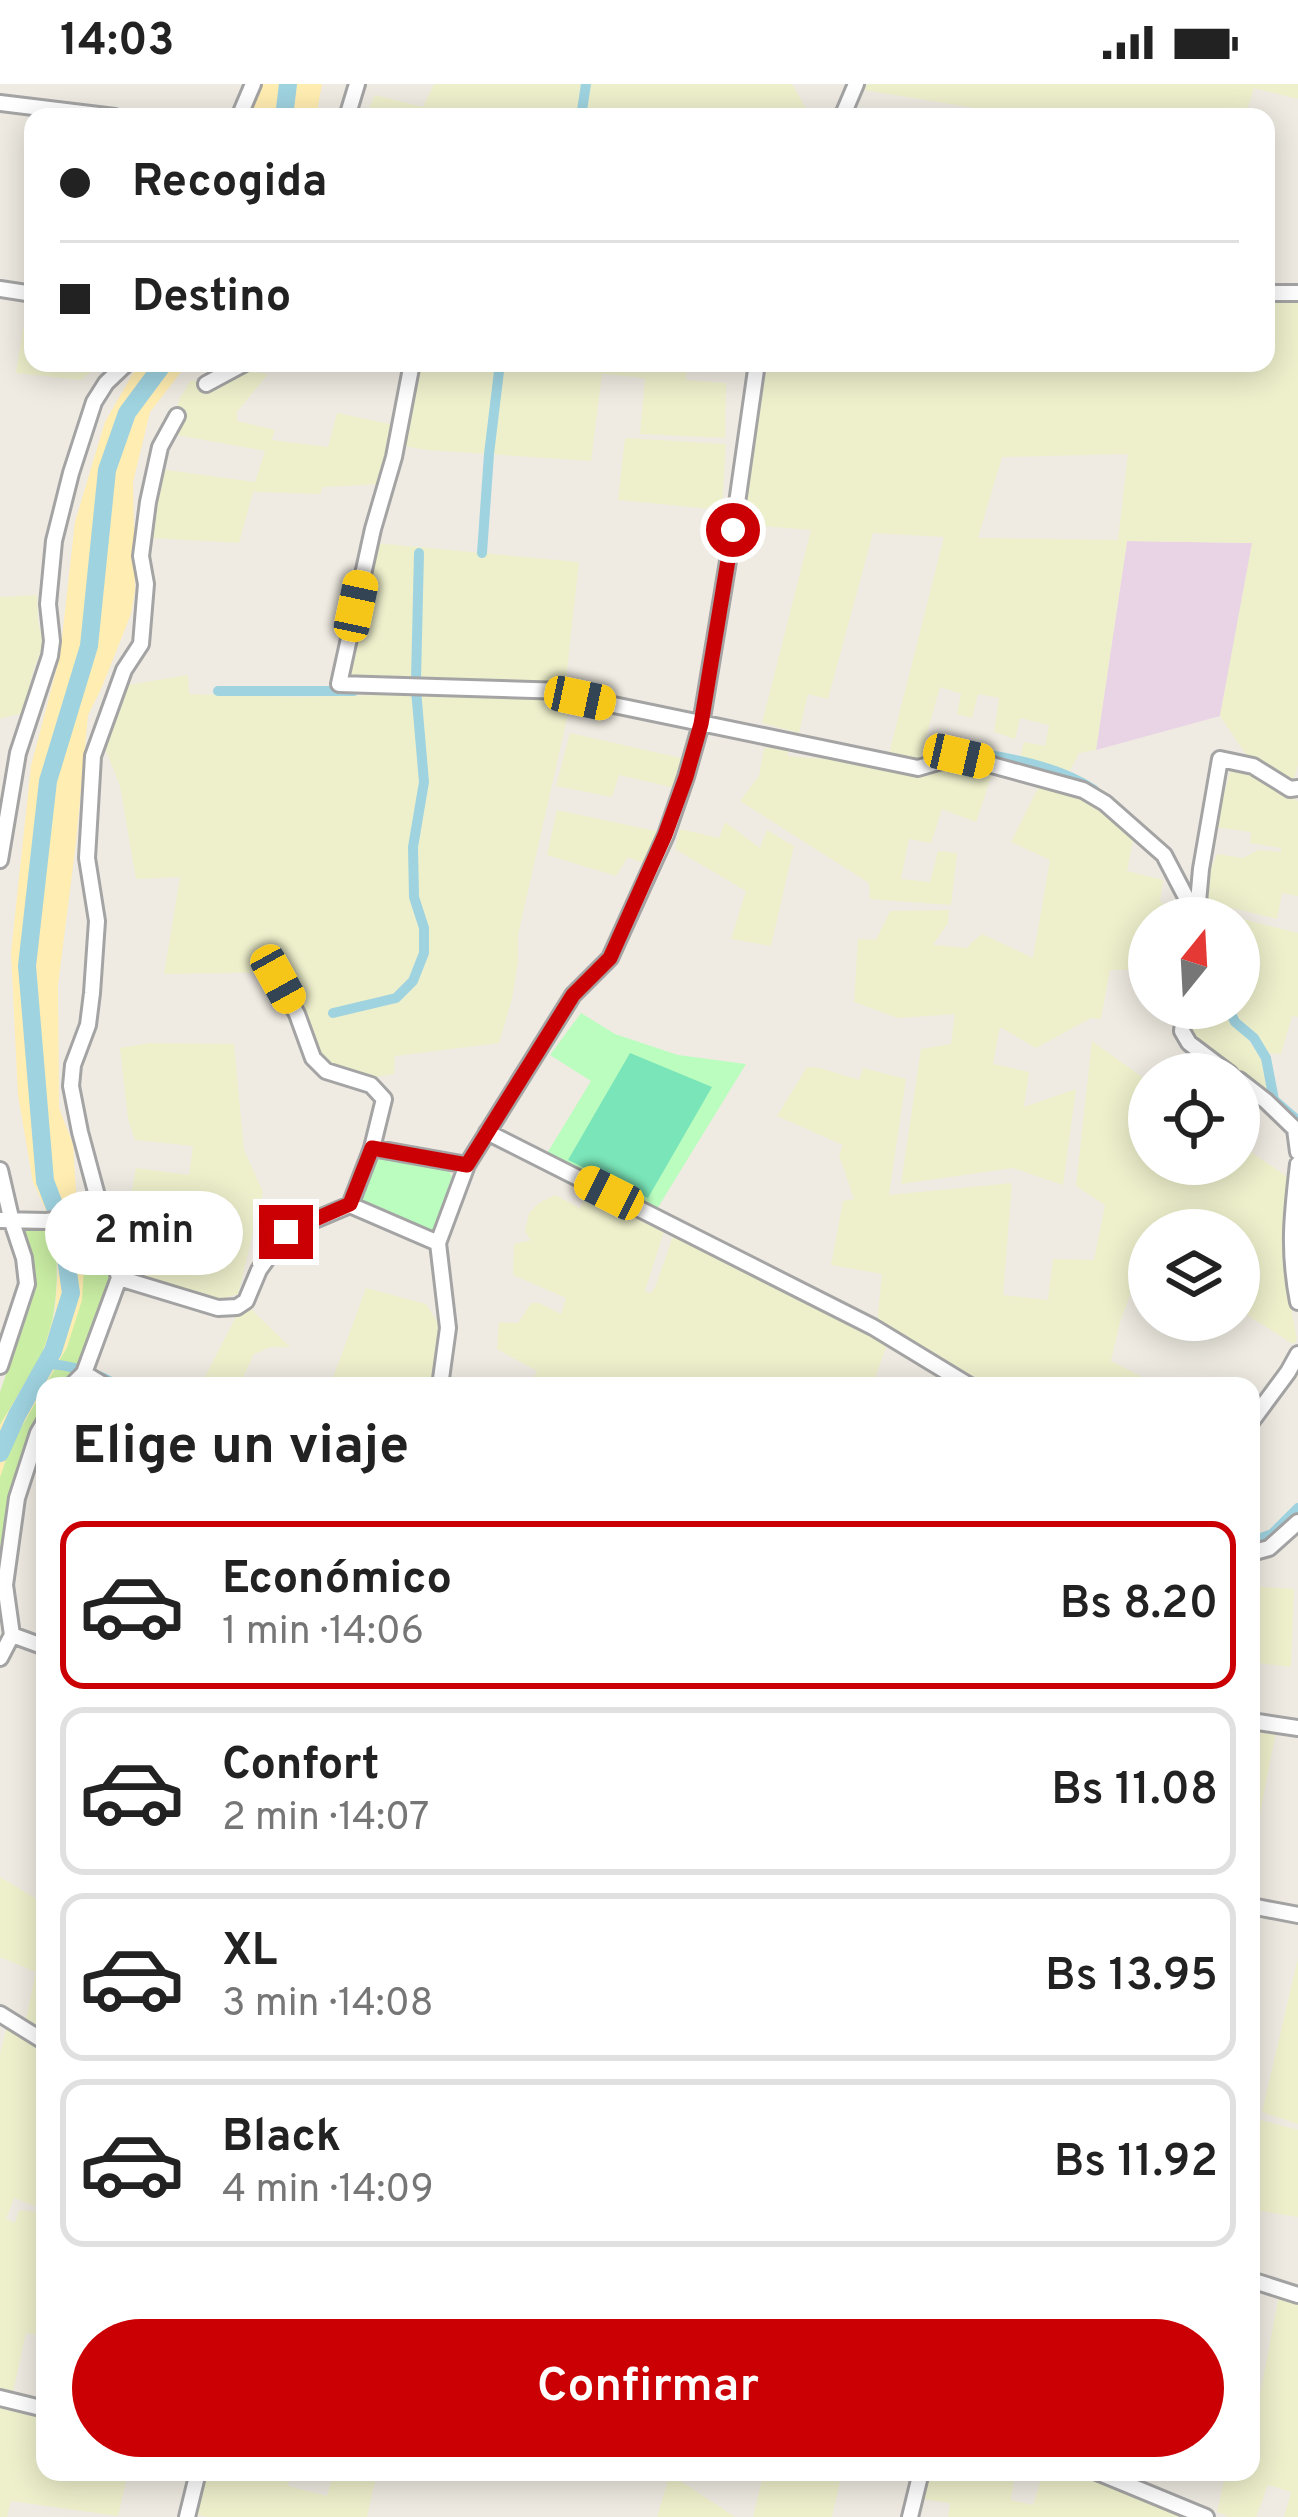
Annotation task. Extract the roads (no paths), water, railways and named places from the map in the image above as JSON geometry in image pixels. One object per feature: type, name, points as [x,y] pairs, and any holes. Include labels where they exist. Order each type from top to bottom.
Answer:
[{"type":"street","points":[[0,103],[41,108]]},
{"type":"street","points":[[0,860],[18,753],[50,656],[48,604],[54,541],[94,402],[118,372]]},
{"type":"street","points":[[206,384],[228,372]]},
{"type":"street","points":[[410,372],[339,684],[566,691],[580,698],[918,768],[959,756],[1083,790],[1105,803],[1164,855],[1186,897]]},
{"type":"street","points":[[441,1377],[448,1328],[438,1243],[467,1165],[573,995],[610,958],[686,777],[701,724],[756,372]]},
{"type":"street","points":[[80,1377],[119,1278],[71,1085],[88,1025],[97,921],[87,859],[93,756],[124,670],[141,644],[146,584],[141,556],[148,502],[160,447],[177,416]]},
{"type":"street","points":[[1199,897],[1220,759],[1253,766],[1290,789],[1298,788]]},
{"type":"street","points":[[119,1278],[218,1308],[237,1307],[246,1301],[259,1270],[286,1232],[350,1204],[372,1148],[384,1099],[371,1085],[326,1071],[313,1058],[278,979]]},
{"type":"street","points":[[1182,1029],[1189,1043],[1202,1053]]},
{"type":"street","points":[[1260,1096],[1295,1129],[1298,1152]]},
{"type":"street","points":[[487,1132],[873,1327],[955,1377]]},
{"type":"street","points":[[372,1148],[467,1165]]},
{"type":"street","points":[[1298,1164],[1290,1233],[1298,1302]]},
{"type":"street","points":[[0,1170],[6,1221],[24,1258],[27,1284],[0,1366]]},
{"type":"street","points":[[350,1204],[438,1243]]},
{"type":"street","points":[[6,1221],[102,1214]]},
{"type":"street","points":[[1260,1410],[1298,1354]]},
{"type":"street","points":[[84,1373],[90,1377]]},
{"type":"street","points":[[0,1658],[12,1635],[5,1585],[17,1498],[36,1439]]},
{"type":"street","points":[[1260,1550],[1298,1522]]},
{"type":"street","points":[[12,1635],[36,1644]]},
{"type":"street","points":[[1260,1722],[1298,1728]]},
{"type":"street","points":[[1260,1908],[1298,1915]]},
{"type":"street","points":[[0,2014],[36,2036]]},
{"type":"street","points":[[1260,2283],[1298,2295]]},
{"type":"street","points":[[0,2398],[36,2407]]},
{"type":"street","points":[[187,2517],[196,2481]]},
{"type":"street","points":[[910,2517],[919,2481]]},
{"type":"street","points":[[1119,2481],[1206,2517]]},
{"type":"waterway","points":[[285,108],[288,84]]},
{"type":"waterway","points":[[582,108],[586,84]]},
{"type":"waterway","points":[[38,1377],[53,1351],[71,1293],[61,1223],[45,1181],[27,966],[48,781],[89,646],[107,470],[127,413],[157,372]]},
{"type":"waterway","points":[[482,553],[499,372]]},
{"type":"waterway","points":[[416,680],[419,553]]},
{"type":"waterway","points":[[333,1013],[396,998],[413,981],[424,953],[424,928],[414,897],[413,847],[424,782],[416,690]]},
{"type":"waterway","points":[[218,691],[354,691]]},
{"type":"waterway","points":[[958,750],[1046,768],[1094,790]]},
{"type":"waterway","points":[[1243,1029],[1266,1058],[1274,1100],[1298,1121]]},
{"type":"waterway","points":[[45,1364],[100,1377]]},
{"type":"waterway","points":[[0,1453],[36,1381]]},
{"type":"waterway","points":[[1260,1539],[1272,1534],[1298,1508]]}]
